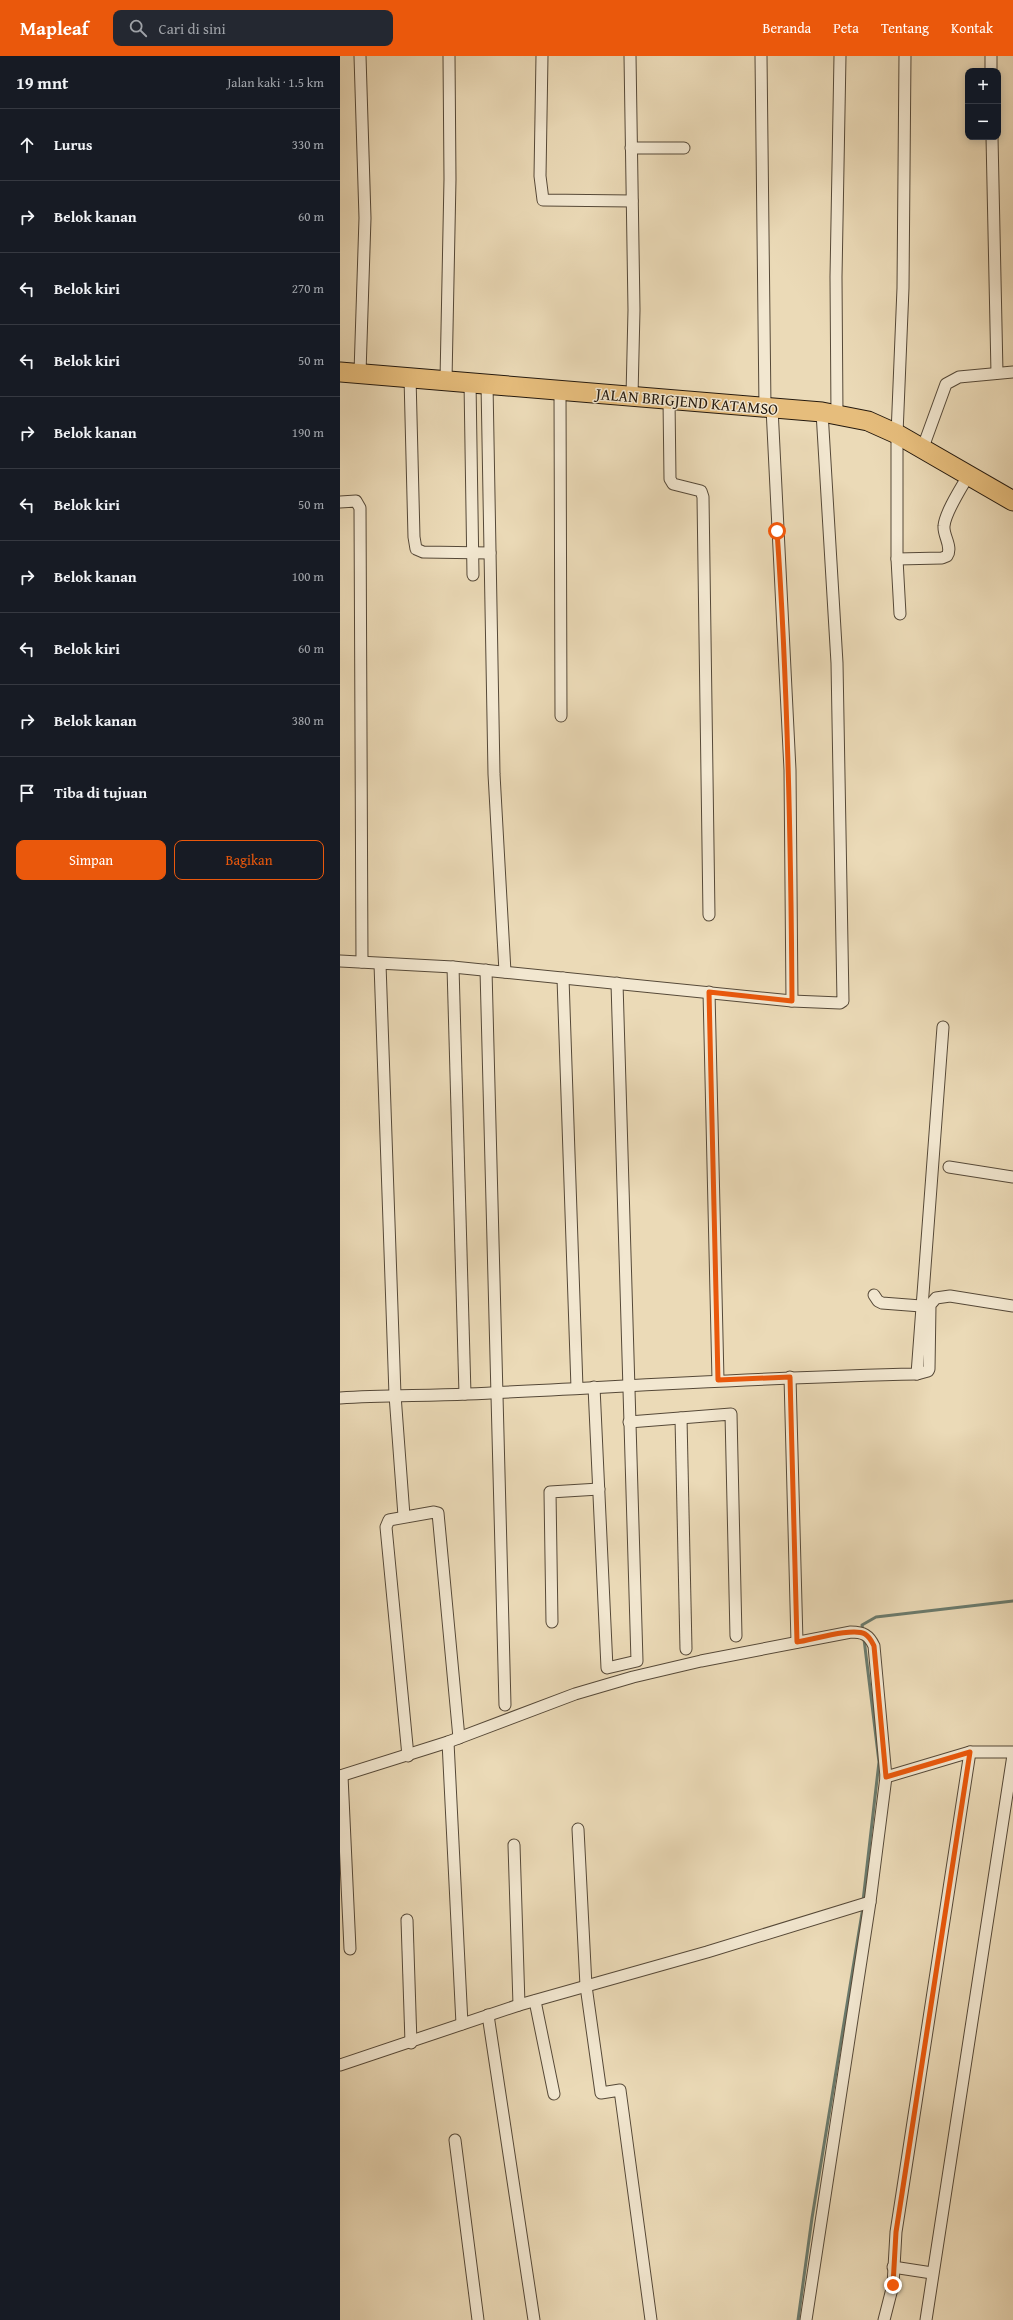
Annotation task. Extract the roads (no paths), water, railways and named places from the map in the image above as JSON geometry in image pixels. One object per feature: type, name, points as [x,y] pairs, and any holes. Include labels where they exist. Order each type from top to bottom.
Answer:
[{"type":"highway","name":"JALAN BRIGJEND KATAMSO","points":[[340,372],[829,413],[868,421],[897,434],[922,450],[1013,501]]},
{"type":"street","points":[[360,56],[365,218],[360,373]]},
{"type":"street","points":[[446,380],[449,56]]},
{"type":"street","points":[[542,56],[540,176],[544,200],[632,201]]},
{"type":"street","points":[[630,56],[634,310],[632,396]]},
{"type":"street","points":[[761,56],[768,408],[790,770],[792,1001]]},
{"type":"street","points":[[340,960],[380,964],[453,967],[792,1001],[840,1003],[844,998],[837,663],[829,413],[836,277],[840,56]]},
{"type":"street","points":[[900,614],[897,559],[897,434],[904,288],[905,56]]},
{"type":"street","points":[[991,56],[991,68]]},
{"type":"street","points":[[992,140],[997,373]]},
{"type":"street","points":[[631,148],[684,148]]},
{"type":"street","points":[[922,450],[946,384],[959,377],[1013,372]]},
{"type":"street","points":[[410,377],[414,537],[416,550],[423,552],[490,553]]},
{"type":"street","points":[[472,574],[479,383]]},
{"type":"street","points":[[479,383],[490,553],[494,774],[506,972]]},
{"type":"street","points":[[560,390],[561,716]]},
{"type":"street","points":[[669,400],[670,479],[673,484],[701,491],[703,497],[708,915]]},
{"type":"street","points":[[897,559],[942,558],[947,556],[949,549],[945,534],[945,522],[968,476]]},
{"type":"street","points":[[340,502],[356,501],[360,508],[362,962]]},
{"type":"street","points":[[380,964],[395,1395],[404,1516]]},
{"type":"street","points":[[453,967],[465,1394]]},
{"type":"street","points":[[486,970],[505,1705]]},
{"type":"street","points":[[563,978],[577,1388]]},
{"type":"street","points":[[594,1387],[607,1668],[637,1661],[617,983]]},
{"type":"street","points":[[709,992],[718,1380]]},
{"type":"street","points":[[917,1374],[943,1027]]},
{"type":"street","points":[[949,1167],[1013,1177]]},
{"type":"street","points":[[874,1295],[878,1302],[882,1303],[921,1306]]},
{"type":"street","points":[[340,1398],[395,1395],[465,1394],[790,1377],[917,1374],[925,1372],[929,1369],[930,1305],[936,1298],[950,1296],[1013,1306]]},
{"type":"street","points":[[790,1377],[797,1642]]},
{"type":"street","points":[[629,1422],[732,1414],[736,1636]]},
{"type":"street","points":[[681,1418],[686,1649]]},
{"type":"street","points":[[552,1622],[550,1492],[599,1489]]},
{"type":"street","points":[[408,1756],[385,1524],[389,1520],[404,1516],[434,1512],[438,1513],[439,1517],[453,1740],[462,2024]]},
{"type":"street","points":[[350,1949],[341,1776],[408,1756],[575,1694],[633,1677],[701,1661],[851,1632],[862,1633],[870,1638],[874,1646],[886,1777],[870,1902],[806,2320]]},
{"type":"street","points":[[886,1777],[970,1752],[1013,1752]]},
{"type":"street","points":[[884,2320],[892,2292],[893,2267],[903,2187],[970,1752]]},
{"type":"street","points":[[926,2320],[932,2273],[1013,1755]]},
{"type":"street","points":[[578,1829],[586,1986],[601,2093],[620,2090],[651,2320]]},
{"type":"street","points":[[514,1845],[519,2005]]},
{"type":"street","points":[[340,2066],[519,2005],[707,1952],[870,1902]]},
{"type":"street","points":[[406,1920],[411,2043]]},
{"type":"street","points":[[535,2001],[554,2094]]},
{"type":"street","points":[[488,2015],[534,2320]]},
{"type":"street","points":[[455,2140],[478,2320]]},
{"type":"street","points":[[893,2267],[932,2273]]},
{"type":"waterway","points":[[863,1631],[862,1625],[876,1617],[1013,1601]]},
{"type":"waterway","points":[[863,1901],[879,1762],[864,1639]]},
{"type":"waterway","points":[[798,2320],[812,2218],[863,1907]]}]
